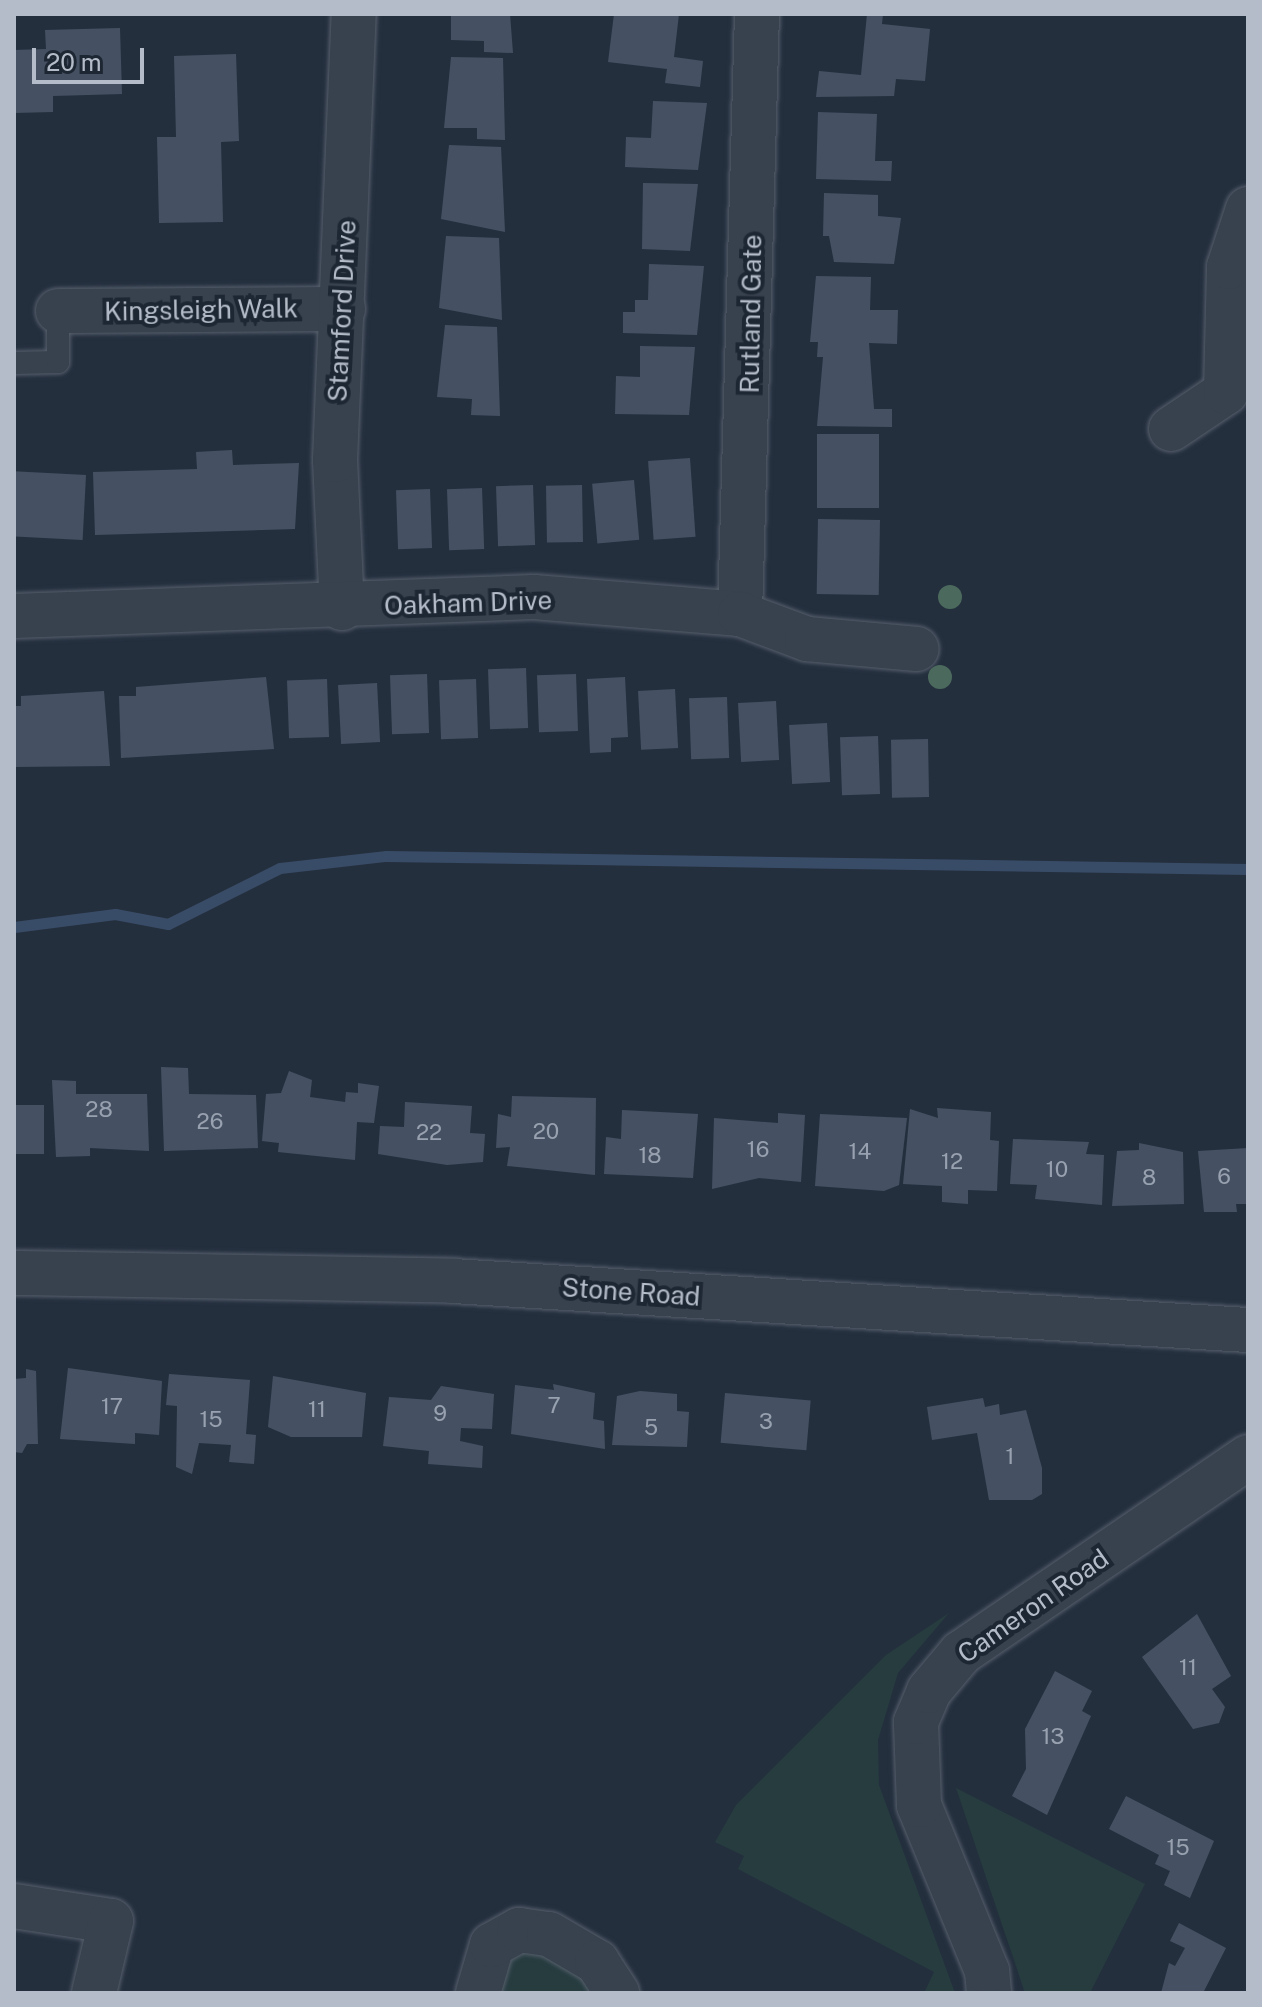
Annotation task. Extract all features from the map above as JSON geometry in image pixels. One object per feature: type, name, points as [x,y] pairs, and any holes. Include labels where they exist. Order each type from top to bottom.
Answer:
[{"type":"street","name":"Stamford Drive","points":[[342,608],[335,460],[354,14]]},
{"type":"street","name":"Rutland Gate","points":[[740,614],[757,14]]},
{"type":"street","points":[[1171,429],[1226,392],[1229,267],[1248,209]]},
{"type":"street","name":"Kingsleigh Walk","points":[[58,311],[343,309]]},
{"type":"street","name":"Oakham Drive","points":[[14,616],[342,608],[534,597],[740,614],[807,639],[917,649]]},
{"type":"street","name":"Stone Road","points":[[14,1273],[453,1281],[1248,1330]]},
{"type":"street","name":"Cameron Road","points":[[989,1993],[987,1971],[919,1805],[916,1722],[929,1691],[961,1653],[1248,1457]]},
{"type":"street","points":[[14,1906],[111,1921],[94,1993]]},
{"type":"street","points":[[478,1993],[492,1945],[519,1930],[549,1934],[597,1962],[617,1993]]},
{"type":"lane","points":[[14,363],[58,362],[58,311]]},
{"type":"green space","points":[[949,1613],[898,1673],[878,1740],[879,1785],[955,1993],[924,1993],[934,1972],[738,1869],[744,1856],[715,1842],[736,1805],[886,1655]]},
{"type":"green space","points":[[956,1788],[1145,1884],[1090,1993],[1025,1993]]},
{"type":"green space","points":[[535,1948],[586,1977],[595,1993],[494,1993],[502,1960]]},
{"type":"building","points":[[451,14],[510,14],[513,53],[484,52],[484,41],[451,40]]},
{"type":"building","points":[[614,14],[679,14],[674,57],[703,61],[700,87],[665,83],[667,69],[608,62]]},
{"type":"building","points":[[867,14],[883,14],[882,24],[930,29],[925,81],[896,79],[894,96],[816,97],[819,71],[861,75]]},
{"type":"building","points":[[120,28],[122,94],[53,96],[53,112],[14,113],[14,50],[46,49],[45,30]]},
{"type":"building","points":[[236,54],[239,141],[221,142],[223,222],[159,223],[157,137],[176,137],[174,56]]},
{"type":"building","points":[[451,57],[503,58],[505,140],[477,139],[477,128],[444,128]]},
{"type":"building","points":[[653,101],[707,103],[698,170],[625,167],[626,137],[651,138]]},
{"type":"building","points":[[818,112],[877,114],[875,161],[892,161],[891,181],[816,179]]},
{"type":"building","points":[[449,145],[501,147],[505,232],[441,219]]},
{"type":"building","points":[[643,183],[698,184],[690,251],[642,249]]},
{"type":"building","points":[[824,193],[878,195],[878,216],[901,218],[894,264],[834,262],[829,236],[823,236]]},
{"type":"building","points":[[446,236],[499,238],[502,320],[439,308]]},
{"type":"building","points":[[649,264],[704,266],[697,335],[623,333],[623,312],[635,312],[635,300],[648,300]]},
{"type":"building","points":[[816,276],[871,277],[870,310],[898,310],[897,344],[869,343],[874,409],[892,409],[892,427],[817,426],[823,357],[817,357],[818,342],[810,342]]},
{"type":"building","points":[[445,325],[497,327],[500,416],[471,415],[472,399],[437,397]]},
{"type":"building","points":[[640,346],[695,347],[689,415],[615,414],[616,376],[640,377]]},
{"type":"building","points":[[817,434],[879,434],[879,508],[817,508]]},
{"type":"building","points":[[232,450],[233,465],[299,463],[295,529],[95,535],[93,472],[197,469],[196,452]]},
{"type":"building","points":[[690,458],[696,537],[654,540],[648,461]]},
{"type":"building","points":[[14,471],[86,475],[83,540],[14,536]]},
{"type":"building","points":[[634,480],[639,540],[597,543],[592,484]]},
{"type":"building","points":[[533,485],[535,545],[498,546],[496,486]]},
{"type":"building","points":[[582,485],[583,542],[547,543],[546,486]]},
{"type":"building","points":[[482,488],[484,549],[449,550],[447,489]]},
{"type":"building","points":[[430,489],[432,548],[398,549],[396,490]]},
{"type":"building","points":[[818,519],[880,520],[879,595],[817,594]]},
{"type":"building","points":[[526,668],[528,728],[490,729],[488,669]]},
{"type":"building","points":[[427,674],[429,733],[392,734],[390,675]]},
{"type":"building","points":[[576,674],[578,731],[539,732],[537,675]]},
{"type":"building","points":[[266,677],[274,749],[121,758],[119,696],[136,696],[136,687]]},
{"type":"building","points":[[625,677],[628,737],[611,738],[611,752],[590,753],[587,679]]},
{"type":"building","points":[[327,679],[329,737],[289,738],[287,680]]},
{"type":"building","points":[[476,679],[478,738],[441,739],[439,680]]},
{"type":"building","points":[[377,683],[380,742],[341,744],[338,685]]},
{"type":"building","points":[[675,689],[678,748],[641,750],[638,691]]},
{"type":"building","points":[[104,691],[110,766],[14,767],[14,706],[21,706],[21,696]]},
{"type":"building","points":[[727,697],[729,758],[691,759],[689,698]]},
{"type":"building","points":[[776,701],[779,760],[741,762],[738,703]]},
{"type":"building","points":[[827,723],[830,782],[792,784],[789,725]]},
{"type":"building","points":[[878,736],[880,794],[842,795],[840,737]]},
{"type":"building","points":[[928,739],[929,797],[892,798],[891,740]]},
{"type":"building","points":[[161,1067],[188,1068],[189,1094],[256,1095],[258,1148],[164,1151]]},
{"type":"building","points":[[289,1071],[312,1080],[310,1097],[345,1102],[346,1092],[358,1093],[358,1083],[379,1086],[374,1123],[357,1122],[355,1160],[278,1152],[279,1143],[262,1141],[266,1094],[281,1093]]},
{"type":"building","points":[[52,1080],[76,1081],[76,1094],[147,1094],[149,1151],[90,1148],[90,1156],[56,1157]]},
{"type":"building","points":[[512,1096],[596,1098],[595,1175],[507,1166],[510,1147],[496,1148],[498,1114],[511,1117]]},
{"type":"building","points":[[405,1102],[472,1106],[470,1133],[485,1134],[483,1162],[447,1165],[378,1154],[380,1126],[404,1127]]},
{"type":"building","points":[[14,1105],[44,1105],[44,1154],[14,1154]]},
{"type":"building","points":[[937,1108],[991,1112],[990,1140],[999,1141],[997,1191],[968,1190],[968,1204],[942,1202],[942,1186],[903,1184],[910,1109],[938,1118]]},
{"type":"building","points":[[622,1110],[698,1114],[693,1178],[604,1174],[606,1137],[621,1139]]},
{"type":"building","points":[[778,1113],[805,1115],[801,1182],[759,1178],[712,1189],[714,1118],[778,1123]]},
{"type":"building","points":[[820,1114],[907,1118],[899,1185],[884,1191],[815,1186]]},
{"type":"building","points":[[1013,1139],[1089,1142],[1086,1154],[1104,1155],[1102,1205],[1035,1199],[1037,1185],[1010,1184]]},
{"type":"building","points":[[1139,1143],[1183,1152],[1184,1204],[1112,1206],[1117,1151],[1139,1150]]},
{"type":"building","points":[[1248,1148],[1248,1204],[1236,1204],[1237,1212],[1204,1212],[1198,1151]]},
{"type":"building","points":[[68,1368],[162,1381],[159,1435],[135,1433],[135,1444],[60,1439]]},
{"type":"building","points":[[26,1369],[36,1371],[38,1444],[27,1444],[22,1453],[14,1452],[14,1379],[26,1378]]},
{"type":"building","points":[[169,1374],[250,1380],[246,1434],[256,1435],[254,1464],[229,1462],[231,1445],[199,1443],[192,1474],[176,1467],[177,1406],[166,1405]]},
{"type":"building","points":[[273,1376],[366,1393],[362,1437],[291,1437],[268,1427]]},
{"type":"building","points":[[553,1384],[595,1393],[593,1419],[604,1421],[605,1449],[511,1434],[515,1385],[554,1390]]},
{"type":"building","points":[[441,1386],[494,1394],[492,1429],[461,1428],[460,1441],[483,1446],[482,1468],[428,1464],[429,1451],[383,1446],[389,1397],[431,1400]]},
{"type":"building","points":[[640,1391],[677,1394],[677,1411],[689,1412],[687,1447],[612,1445],[617,1396]]},
{"type":"building","points":[[725,1393],[811,1400],[806,1450],[721,1443]]},
{"type":"building","points":[[983,1398],[985,1407],[999,1404],[1000,1415],[1026,1410],[1042,1468],[1042,1494],[1032,1500],[989,1500],[977,1433],[932,1440],[927,1407]]},
{"type":"building","points":[[1197,1614],[1231,1676],[1212,1689],[1225,1707],[1219,1723],[1193,1729],[1142,1657]]},
{"type":"building","points":[[1055,1671],[1092,1691],[1082,1711],[1091,1716],[1047,1815],[1012,1796],[1026,1769],[1025,1729]]},
{"type":"building","points":[[1126,1796],[1214,1841],[1190,1898],[1164,1885],[1170,1871],[1155,1864],[1159,1855],[1109,1829]]},
{"type":"building","points":[[1179,1923],[1226,1948],[1203,1993],[1161,1993],[1169,1963],[1175,1966],[1185,1948],[1170,1941]]},
{"type":"waterway","points":[[14,927],[115,914],[168,924],[280,868],[386,856],[1248,869]]}]
